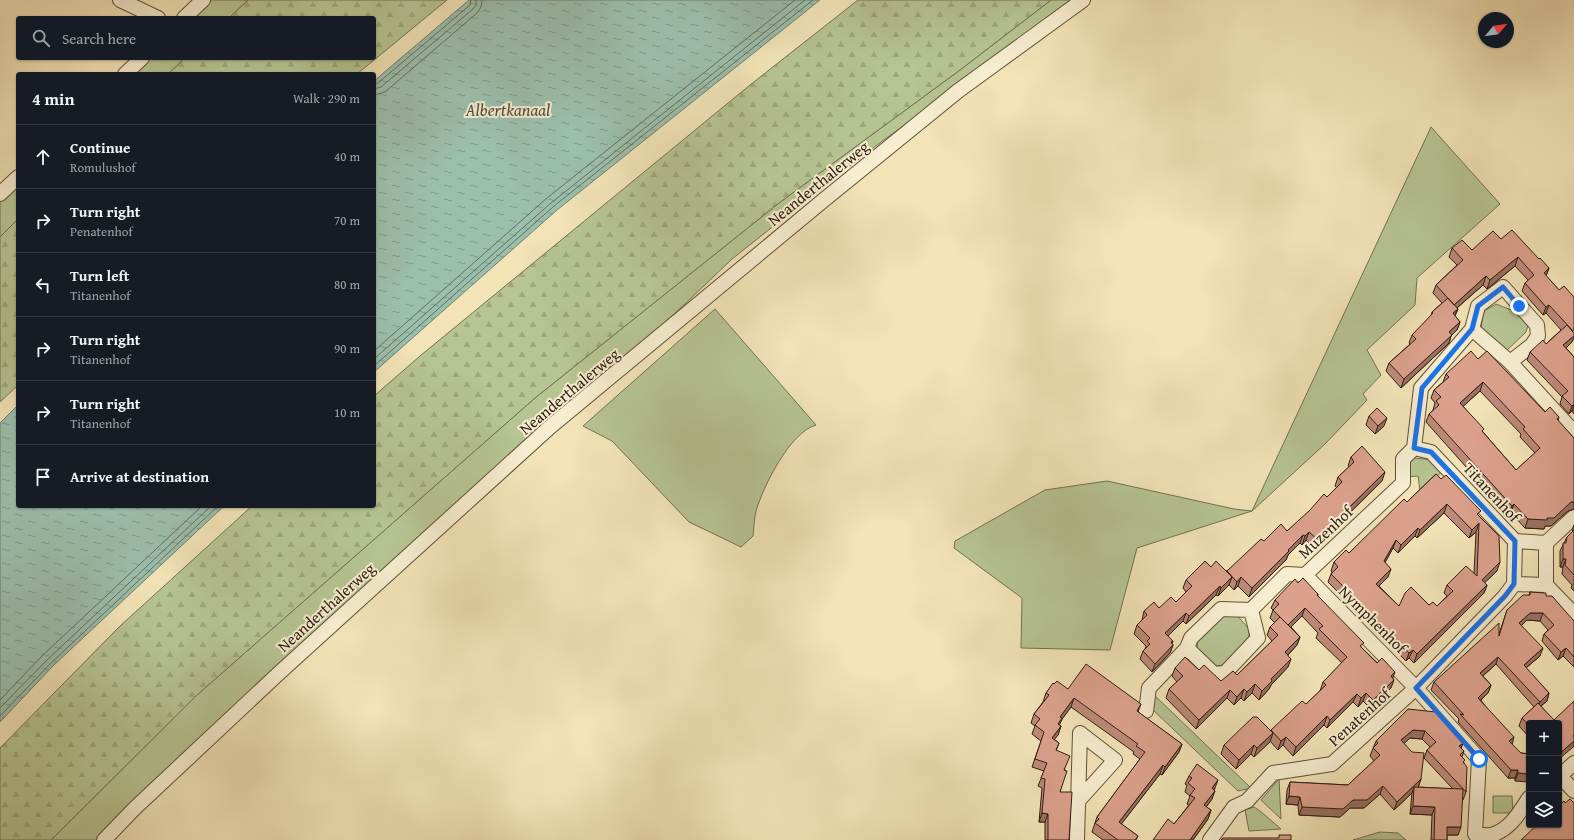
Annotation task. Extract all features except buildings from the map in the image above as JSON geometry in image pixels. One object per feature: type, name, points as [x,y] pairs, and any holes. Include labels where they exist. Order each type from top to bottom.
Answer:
[{"type":"street","points":[[120,0],[154,16]]},
{"type":"street","points":[[186,16],[203,0]]},
{"type":"street","name":"Neanderthalerweg","points":[[104,840],[135,808],[278,674],[550,427],[825,199],[946,101],[1083,0]]},
{"type":"street","points":[[127,72],[140,60]]},
{"type":"street","points":[[0,194],[16,179]]},
{"type":"street","points":[[1414,448],[1422,388],[1472,329],[1478,306],[1503,287],[1537,325],[1538,336],[1532,345],[1510,362]]},
{"type":"street","points":[[1472,329],[1510,362],[1574,432]]},
{"type":"street","name":"Titanenhof","points":[[1414,448],[1431,452],[1515,541],[1514,584]]},
{"type":"street","name":"Muzenhof","points":[[1251,610],[1287,574],[1305,575],[1403,483],[1403,459],[1414,448]]},
{"type":"street","points":[[1515,541],[1546,543],[1574,517]]},
{"type":"street","points":[[1546,543],[1546,585],[1574,614]]},
{"type":"street","name":"Nymphenhof","points":[[1305,575],[1416,688],[1479,759],[1475,834],[1490,835],[1503,829],[1515,821],[1526,803]]},
{"type":"street","points":[[1514,584],[1546,585]]},
{"type":"street","name":"Penatenhof","points":[[1210,840],[1234,807],[1247,801],[1273,773],[1332,764],[1416,688],[1505,596],[1514,584]]},
{"type":"street","points":[[1146,711],[1149,688],[1187,648],[1191,638],[1221,609],[1251,610],[1258,638],[1225,673],[1214,674],[1187,648]]},
{"type":"street","points":[[1562,774],[1574,763]]},
{"type":"street","points":[[1562,778],[1574,792]]},
{"type":"street","points":[[1078,840],[1079,800]]},
{"type":"green space","points":[[206,0],[248,0],[231,16],[189,16]]},
{"type":"green space","points":[[248,0],[447,0],[376,58],[376,16],[231,16]]},
{"type":"green space","points":[[858,0],[1051,0],[960,70],[779,203],[535,398],[197,695],[51,840],[0,840],[0,748],[119,627],[250,508],[376,508],[376,394],[420,356],[750,85]]},
{"type":"green space","points":[[1051,0],[1072,0],[877,145],[732,259],[685,304],[100,840],[51,840],[197,695],[535,398],[779,203],[960,70]]},
{"type":"green space","points":[[142,60],[183,60],[170,72],[129,72]]},
{"type":"green space","points":[[183,60],[374,60],[359,72],[170,72]]},
{"type":"green space","points":[[1431,127],[1500,204],[1417,278],[1415,305],[1367,350],[1381,375],[1363,394],[1367,400],[1325,444],[1252,511]]},
{"type":"green space","points":[[16,180],[16,221],[0,237],[0,196]]},
{"type":"green space","points":[[16,221],[16,387],[0,402],[0,237]]},
{"type":"green space","points":[[1496,304],[1524,315],[1529,322],[1526,332],[1504,353],[1481,328],[1484,311]]},
{"type":"green space","points":[[715,309],[816,425],[806,430],[787,449],[771,475],[755,514],[753,536],[741,547],[689,522],[612,441],[583,426]]},
{"type":"green space","points":[[1413,458],[1434,460],[1444,470],[1420,491],[1418,476],[1407,477],[1405,464]]},
{"type":"green space","points":[[1107,481],[1234,509],[1252,511],[1137,548],[1110,650],[1021,648],[1022,598],[954,548],[955,541],[1045,490]]},
{"type":"green space","points":[[1235,613],[1249,629],[1249,639],[1223,665],[1216,666],[1197,648],[1198,639],[1224,614]]},
{"type":"green space","points":[[1152,693],[1251,788],[1238,791],[1151,708]]},
{"type":"green space","points":[[1279,779],[1281,819],[1261,800]]},
{"type":"green space","points":[[1493,796],[1512,796],[1513,813],[1493,813]]},
{"type":"green space","points":[[1254,807],[1281,829],[1249,831],[1245,810]]},
{"type":"green space","points":[[1380,832],[1398,833],[1406,840],[1353,840]]},
{"type":"water","name":"Albertkanaal","points":[[469,0],[820,0],[557,210],[376,370],[376,79]]},
{"type":"water","points":[[16,407],[16,508],[222,508],[53,666],[0,722],[0,423]]},
{"type":"route","points":[[1479,759],[1416,688],[1505,596],[1514,584],[1515,541],[1431,452],[1414,448],[1422,388],[1472,329],[1478,306],[1503,287],[1519,306]]}]
